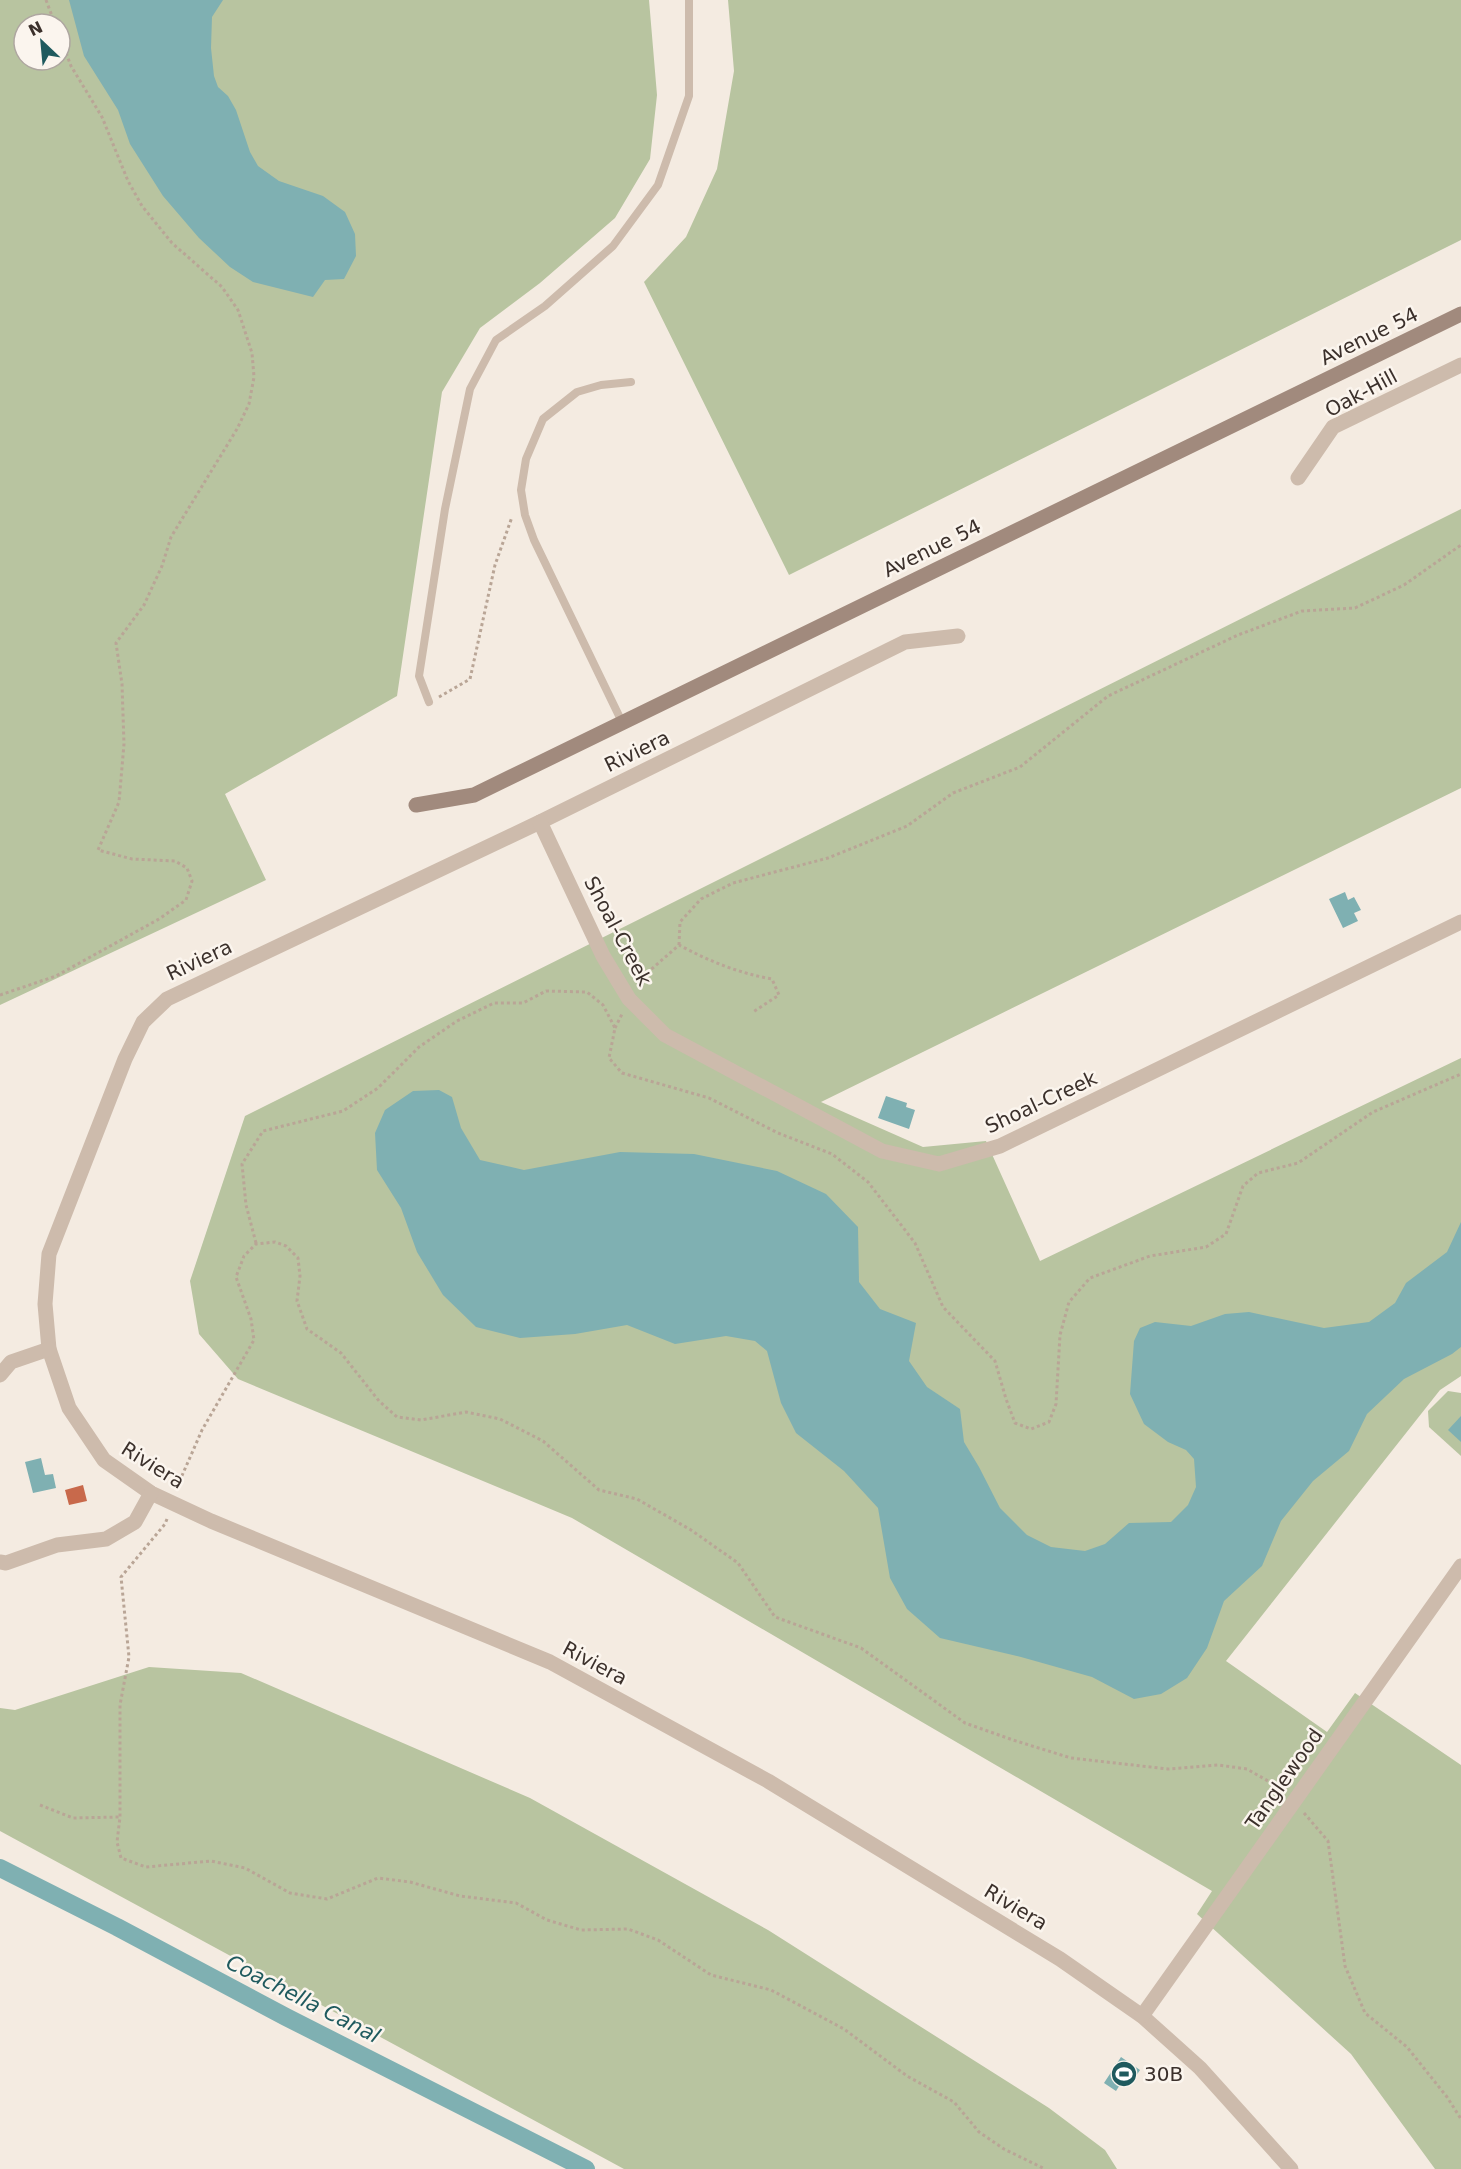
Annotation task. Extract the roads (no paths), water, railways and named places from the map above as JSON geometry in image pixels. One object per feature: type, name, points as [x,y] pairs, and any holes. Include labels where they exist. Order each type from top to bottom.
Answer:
[{"type":"street","name":"Avenue 54","points":[[416,805],[474,795],[1461,314]]},
{"type":"street","name":"Oak-Hill","points":[[1298,478],[1333,427],[1461,365]]},
{"type":"street","name":"Riviera","points":[[958,636],[905,642],[540,822],[167,999],[143,1022],[125,1059],[49,1254],[45,1304],[49,1349],[69,1408],[104,1460],[151,1493],[211,1521],[550,1662],[768,1781],[1060,1959],[1142,2016],[1200,2068],[1291,2169]]},
{"type":"street","name":"Shoal-Creek","points":[[540,822],[603,956],[629,999],[665,1035],[882,1151],[939,1164],[1000,1146],[1461,922]]},
{"type":"street","points":[[0,1375],[11,1362],[49,1349]]},
{"type":"street","points":[[0,1562],[6,1563],[57,1545],[106,1539],[135,1522],[151,1493]]},
{"type":"street","name":"Tanglewood","points":[[1142,2016],[1292,1803],[1455,1586],[1461,1566]]},
{"type":"lane","points":[[429,702],[419,676],[445,509],[470,388],[496,340],[545,306],[613,246],[658,185],[689,96],[689,0]]},
{"type":"lane","points":[[622,722],[534,540],[525,515],[521,490],[526,459],[543,419],[577,392],[601,385],[631,382]]},
{"type":"water","points":[[69,0],[223,0],[212,17],[211,48],[214,76],[218,87],[228,96],[236,110],[250,152],[258,166],[279,181],[323,196],[345,212],[355,234],[356,256],[344,279],[325,280],[313,297],[253,282],[230,267],[199,238],[163,196],[130,144],[118,110],[84,56]]},
{"type":"water","points":[[1345,892],[1348,900],[1354,897],[1361,910],[1354,913],[1358,921],[1343,928],[1329,899]]},
{"type":"water","points":[[439,1090],[452,1097],[461,1128],[480,1160],[524,1170],[620,1152],[694,1154],[777,1171],[826,1194],[858,1227],[859,1282],[880,1309],[916,1323],[909,1361],[927,1387],[960,1409],[964,1442],[1000,1508],[1027,1535],[1051,1547],[1085,1551],[1105,1544],[1129,1523],[1171,1522],[1188,1505],[1196,1487],[1194,1459],[1186,1450],[1168,1442],[1144,1424],[1130,1394],[1134,1341],[1140,1328],[1155,1322],[1191,1326],[1225,1314],[1249,1312],[1324,1328],[1369,1322],[1395,1303],[1406,1283],[1447,1252],[1461,1222],[1461,1347],[1404,1379],[1367,1414],[1349,1451],[1313,1481],[1281,1521],[1262,1566],[1224,1601],[1207,1648],[1187,1678],[1161,1694],[1134,1699],[1092,1677],[940,1638],[907,1609],[890,1578],[878,1508],[844,1471],[796,1433],[781,1403],[767,1351],[755,1341],[726,1336],[675,1344],[627,1325],[575,1334],[520,1338],[476,1327],[443,1295],[417,1252],[401,1208],[377,1170],[375,1133],[385,1110],[413,1091]]},
{"type":"water","points":[[886,1096],[907,1103],[906,1107],[915,1110],[909,1129],[878,1118]]},
{"type":"water","points":[[1461,1416],[1461,1442],[1448,1430]]},
{"type":"water","points":[[41,1458],[45,1475],[53,1474],[56,1488],[33,1493],[25,1462]]},
{"type":"water","name":"30B","points":[[1121,2057],[1140,2070],[1132,2082],[1125,2077],[1116,2091],[1104,2083]]},
{"type":"waterway","name":"Coachella Canal","points":[[0,1868],[286,2017],[586,2169]]},
{"type":"place","name":"30B","points":[[1124,2074]]}]
